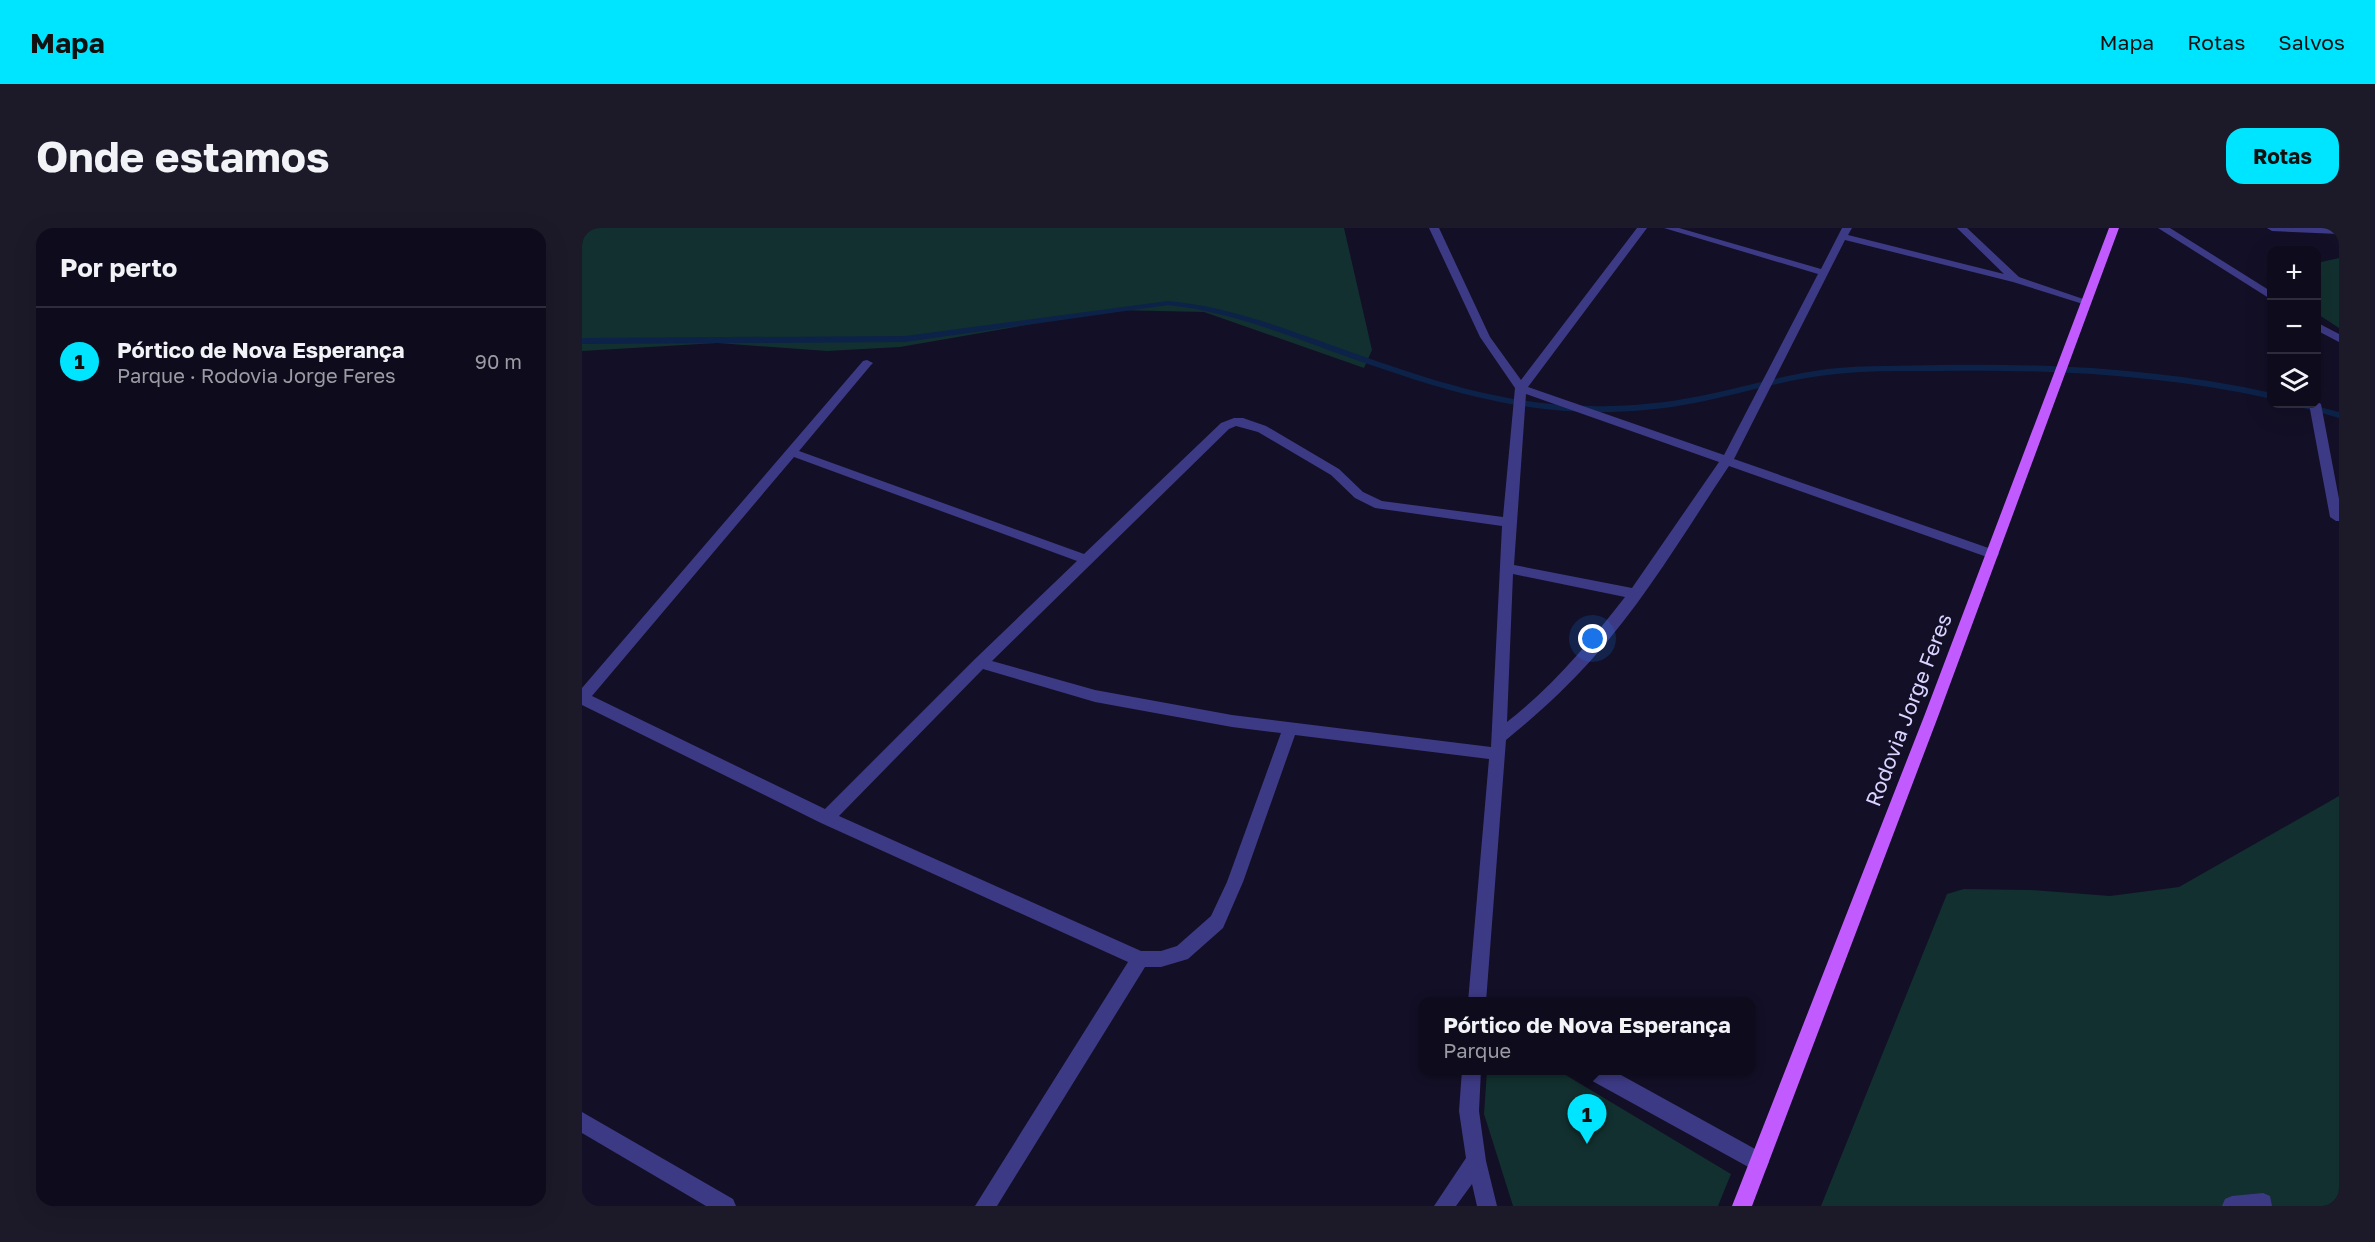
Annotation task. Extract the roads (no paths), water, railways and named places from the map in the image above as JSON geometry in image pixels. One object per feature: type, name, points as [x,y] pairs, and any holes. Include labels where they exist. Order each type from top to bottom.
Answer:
[{"type":"main road","name":"Rodovia Jorge Feres","points":[[1742,1206],[1992,554],[2114,228]]},
{"type":"street","points":[[1434,228],[1485,337],[1521,388],[1992,554]]},
{"type":"street","points":[[1477,997],[1498,746],[1505,568],[1521,388],[1642,228]]},
{"type":"street","points":[[1669,228],[1824,273]]},
{"type":"street","points":[[1962,228],[2017,280]]},
{"type":"street","points":[[2163,228],[2267,294]]},
{"type":"street","points":[[2272,228],[2339,231]]},
{"type":"street","points":[[980,663],[1095,696],[1232,721],[1498,746],[1564,682],[1590,652],[1635,594],[1727,460],[1845,232],[2087,302]]},
{"type":"street","points":[[2321,328],[2339,339]]},
{"type":"street","points":[[867,363],[582,698],[828,818],[1140,959],[1161,959],[1182,953],[1217,922],[1235,882],[1290,728]]},
{"type":"street","points":[[2316,408],[2336,517]]},
{"type":"street","points":[[828,818],[980,663],[1225,426],[1234,422],[1243,422],[1262,429],[1335,472],[1359,495],[1379,505],[1509,522]]},
{"type":"street","points":[[792,452],[1087,560]]},
{"type":"street","points":[[1505,568],[1635,594]]},
{"type":"street","points":[[985,1206],[1140,959]]},
{"type":"street","points":[[1472,1075],[1469,1111],[1476,1161],[1487,1206]]},
{"type":"street","points":[[1599,1075],[1759,1162]]},
{"type":"street","points":[[582,1122],[726,1206]]},
{"type":"street","points":[[1444,1206],[1476,1161]]},
{"type":"street","points":[[2232,1206],[2263,1203]]},
{"type":"waterway","points":[[582,341],[905,339],[1168,303],[1205,308],[1243,317],[1407,375],[1469,393],[1500,400],[1565,408],[1616,409],[1667,405],[1827,372],[1867,369],[2062,368],[2147,374],[2267,395]]},
{"type":"waterway","points":[[2314,408],[2339,415]]},
{"type":"place","name":"Pórtico de Nova Esperança","points":[[1587,1144]]}]
